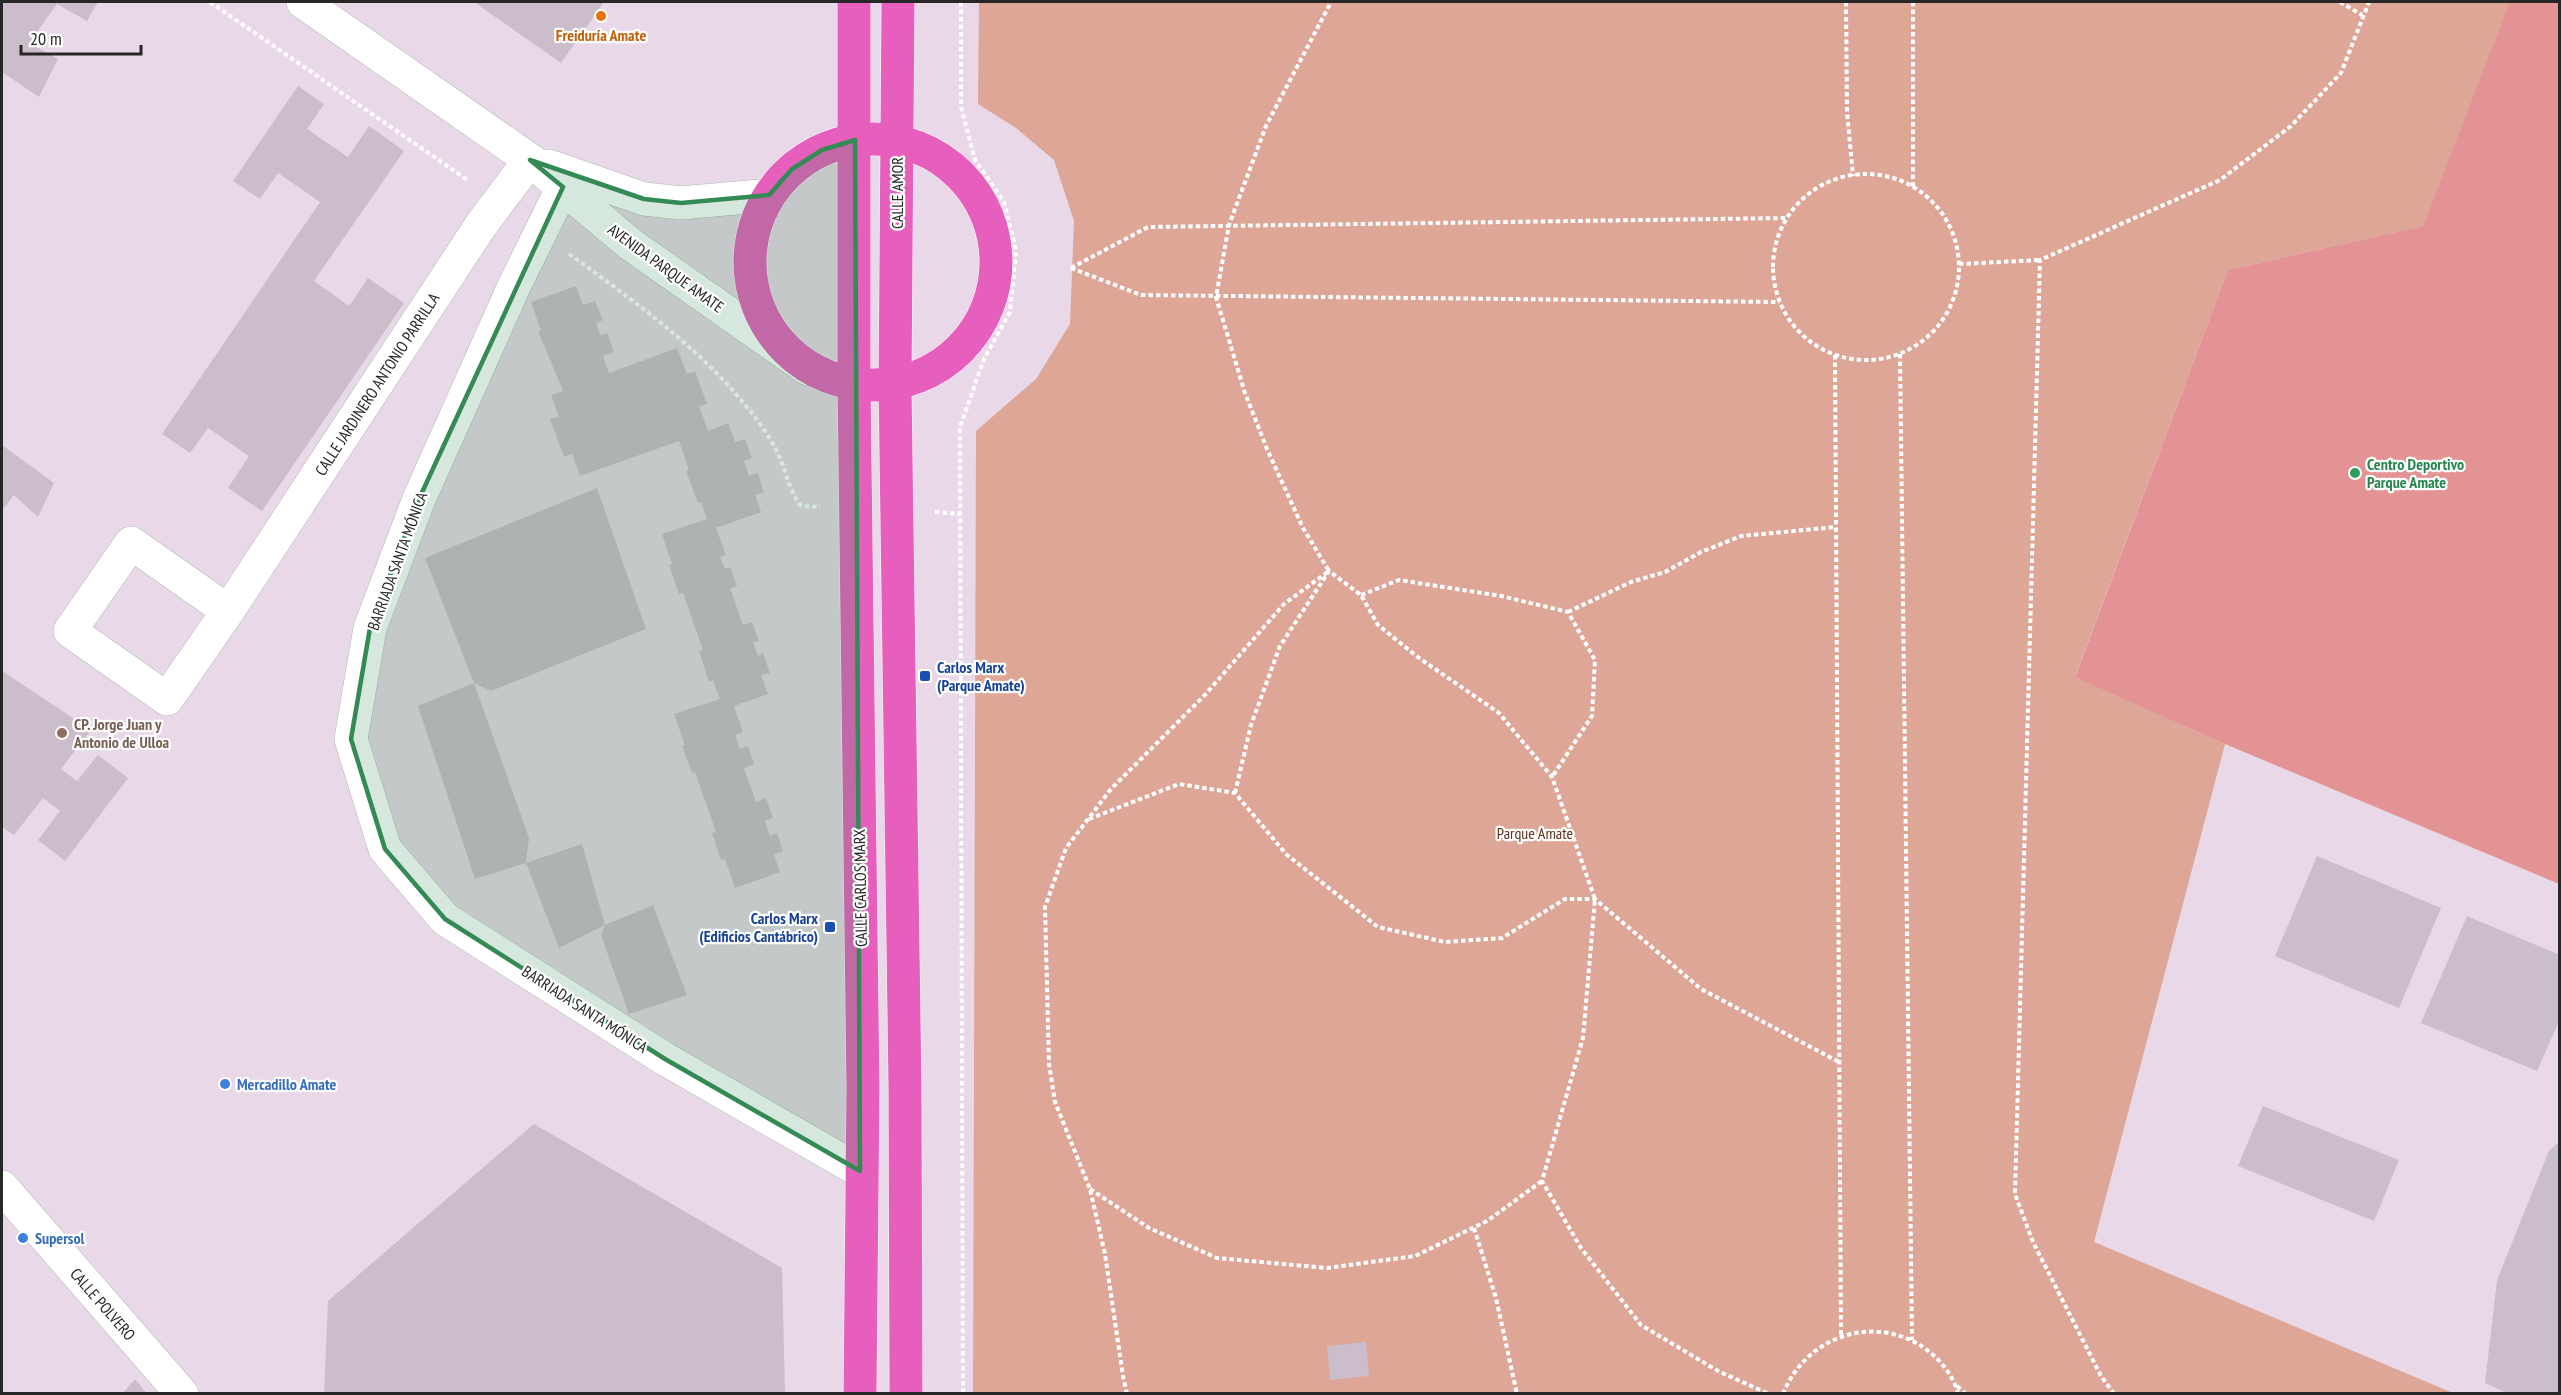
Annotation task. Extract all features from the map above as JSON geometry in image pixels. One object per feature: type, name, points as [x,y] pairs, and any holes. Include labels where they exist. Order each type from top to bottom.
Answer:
[{"type":"main road","points":[[854,2],[854,383]]},
{"type":"main road","name":"CALLE AMOR","points":[[895,385],[898,2]]},
{"type":"main road","points":[[855,140],[897,141],[937,156],[969,184],[990,221],[997,263],[989,305],[968,342],[935,369],[895,385],[830,379],[808,369],[778,344],[758,309],[749,270],[753,231],[769,195],[792,168],[822,150],[855,140]]},
{"type":"main road","name":"CALLE CARLOS MARX","points":[[854,383],[863,1088],[860,1394]]},
{"type":"main road","points":[[895,385],[905,1099],[906,1394]]},
{"type":"street","name":"AVENIDA PARQUE AMATE","points":[[303,2],[530,160],[630,244],[808,369]]},
{"type":"street","name":"CALLE JARDINERO ANTONIO PARRILLA","points":[[228,611],[131,543],[69,631],[167,699],[228,611],[481,225],[530,160]]},
{"type":"street","name":"AVENIDA PARQUE AMATE","points":[[530,160],[644,199],[681,203],[769,195]]},
{"type":"street","name":"BARRIADA SANTA MÓNICA","points":[[563,187],[515,284],[419,499],[370,628],[351,739],[385,849],[446,920],[665,1059],[861,1172]]},
{"type":"street","name":"CALLE POLVERO","points":[[2,1187],[182,1394]]},
{"type":"path","points":[[210,2],[498,202]]},
{"type":"path","points":[[961,2],[961,107],[975,160],[1004,202],[1016,251],[1010,312],[984,359],[960,427],[963,1394]]},
{"type":"path","points":[[1090,1189],[1149,1228],[1217,1258],[1327,1268],[1415,1256],[1474,1228],[1542,1181],[1583,1038],[1595,899],[1551,777],[1499,713],[1419,658],[1378,626],[1361,595],[1329,571],[1303,528],[1267,449],[1245,393],[1216,297],[1229,225],[1266,126],[1331,2]]},
{"type":"path","points":[[1846,2],[1847,112],[1853,176]]},
{"type":"path","points":[[1913,2],[1914,187]]},
{"type":"path","points":[[2340,2],[2362,15]]},
{"type":"path","points":[[1959,264],[2040,260],[2220,180],[2291,126],[2341,73],[2369,2]]},
{"type":"path","points":[[1853,176],[1884,176],[1914,187],[1941,212],[1950,228],[1959,264],[1952,302],[1943,318],[1917,345],[1900,354],[1878,360],[1857,360],[1835,356],[1812,343],[1792,325],[1779,302],[1774,281],[1773,259],[1778,238],[1787,218],[1805,198],[1827,183],[1853,176]]},
{"type":"path","points":[[1779,302],[1141,295],[1071,268],[1148,227],[1787,218]]},
{"type":"path","points":[[541,233],[658,319],[727,386],[757,420],[779,454],[794,498],[801,506],[856,509]]},
{"type":"path","points":[[2040,260],[2015,1194],[2038,1252],[2101,1376],[2114,1394]]},
{"type":"path","points":[[1900,354],[1912,1340]]},
{"type":"path","points":[[1835,356],[1841,1336]]},
{"type":"path","points":[[897,510],[961,514]]},
{"type":"path","points":[[1361,595],[1399,580],[1501,596],[1568,612],[1631,582],[1665,572],[1701,552],[1740,536],[1836,527]]},
{"type":"path","points":[[1235,793],[1251,725],[1280,646],[1329,571]]},
{"type":"path","points":[[1127,1394],[1105,1254],[1090,1189],[1055,1102],[1049,1064],[1045,907],[1066,848],[1111,789],[1204,696],[1284,604],[1329,571]]},
{"type":"path","points":[[1551,777],[1592,716],[1595,660],[1568,612]]},
{"type":"path","points":[[1088,820],[1179,784],[1235,793],[1286,854],[1378,927],[1445,942],[1502,938],[1565,899],[1595,899],[1701,989],[1839,1062]]},
{"type":"path","points":[[1542,1181],[1581,1248],[1641,1325],[1718,1371],[1769,1394]]},
{"type":"path","points":[[1474,1228],[1496,1298],[1517,1394]]},
{"type":"path","points":[[1783,1394],[1789,1378],[1803,1360],[1820,1346],[1841,1336],[1864,1331],[1889,1333],[1912,1340],[1937,1359],[1956,1385],[1966,1394]]},
{"type":"path","points":[[1956,1385],[1958,1394]]},
{"type":"highlighted area","points":[[855,140],[860,1171],[665,1059],[445,919],[385,849],[351,739],[370,628],[419,499],[563,187],[530,160],[644,199],[681,203],[769,195],[792,169],[822,150]]},
{"type":"green space","name":"Parque Amate","points":[[979,2],[2513,2],[2423,226],[2228,270],[2075,676],[2225,744],[2094,1242],[2453,1393],[973,1394],[976,431],[1036,379],[1070,324],[1074,221],[1054,160],[1016,128],[978,104]]},
{"type":"shaded area","name":"Centro Deportivo Parque Amate","points":[[2510,2],[2559,2],[2559,884],[2225,744],[2075,677],[2228,270],[2423,226]]},
{"type":"building","points":[[2,2],[98,2],[87,21],[57,4],[29,43],[58,59],[39,97],[2,72]]},
{"type":"building","points":[[474,2],[604,2],[561,63]]},
{"type":"building","points":[[298,86],[324,104],[307,129],[348,157],[369,126],[404,151],[314,281],[349,306],[368,278],[404,303],[262,511],[228,488],[249,456],[208,428],[190,453],[162,434],[320,202],[278,173],[260,199],[233,181]]},
{"type":"building","points":[[576,286],[583,305],[595,301],[603,320],[596,323],[600,335],[607,333],[614,352],[603,356],[609,373],[677,348],[687,374],[695,371],[707,404],[699,406],[708,431],[728,423],[735,442],[745,439],[752,458],[744,461],[749,476],[758,473],[764,492],[755,495],[761,512],[716,528],[726,555],[720,557],[725,569],[730,567],[737,586],[730,588],[743,625],[752,622],[759,641],[753,642],[758,656],[763,653],[770,673],[761,675],[768,694],[734,706],[743,732],[735,735],[740,749],[748,746],[754,764],[744,768],[756,802],[766,798],[773,818],[765,821],[770,836],[777,833],[783,851],[774,855],[780,872],[735,888],[725,859],[721,860],[712,833],[716,832],[695,772],[692,773],[682,746],[685,745],[674,714],[720,699],[713,680],[709,682],[699,651],[703,650],[683,593],[679,594],[662,534],[707,519],[701,502],[698,503],[686,471],[689,470],[679,441],[580,476],[572,454],[564,457],[550,419],[559,417],[551,395],[563,391],[538,331],[541,331],[531,302]]},
{"type":"building","points":[[2,445],[54,483],[38,517],[14,495],[2,510]]},
{"type":"building","points":[[597,488],[646,629],[491,691],[474,683],[425,558]]},
{"type":"building","points":[[2,671],[91,730],[61,769],[77,781],[98,755],[128,778],[65,861],[38,840],[60,811],[43,798],[14,835],[2,827]]},
{"type":"building","points":[[474,683],[529,838],[526,863],[475,879],[418,706]]},
{"type":"building","points":[[582,844],[605,925],[559,948],[526,863]]},
{"type":"building","points":[[2317,856],[2441,908],[2399,1008],[2275,956]]},
{"type":"building","points":[[653,905],[687,995],[629,1014],[601,935],[605,925]]},
{"type":"building","points":[[2467,916],[2560,955],[2560,1019],[2537,1071],[2421,1023]]},
{"type":"building","points":[[2263,1106],[2399,1160],[2374,1221],[2238,1166]]},
{"type":"building","points":[[534,1124],[782,1268],[785,1394],[324,1394],[328,1301]]},
{"type":"building","points":[[2560,1141],[2560,1394],[2509,1394],[2485,1383],[2497,1280],[2549,1151]]},
{"type":"building","points":[[1366,1342],[1369,1376],[1330,1380],[1327,1346]]},
{"type":"building","points":[[135,1379],[147,1394],[122,1394]]},
{"type":"place","name":"Freiduría Amate","points":[[601,16]]},
{"type":"place","name":"Centro Deportivo Parque Amate","points":[[2355,473]]},
{"type":"place","name":"Carlos Marx (Parque Amate)","points":[[925,676]]},
{"type":"place","name":"CP. Jorge Juan y Antonio de Ulloa","points":[[62,733]]},
{"type":"place","name":"Carlos Marx (Edificios Cantábrico)","points":[[830,927]]},
{"type":"place","name":"Mercadillo Amate","points":[[225,1084]]},
{"type":"place","name":"Supersol","points":[[23,1238]]}]
